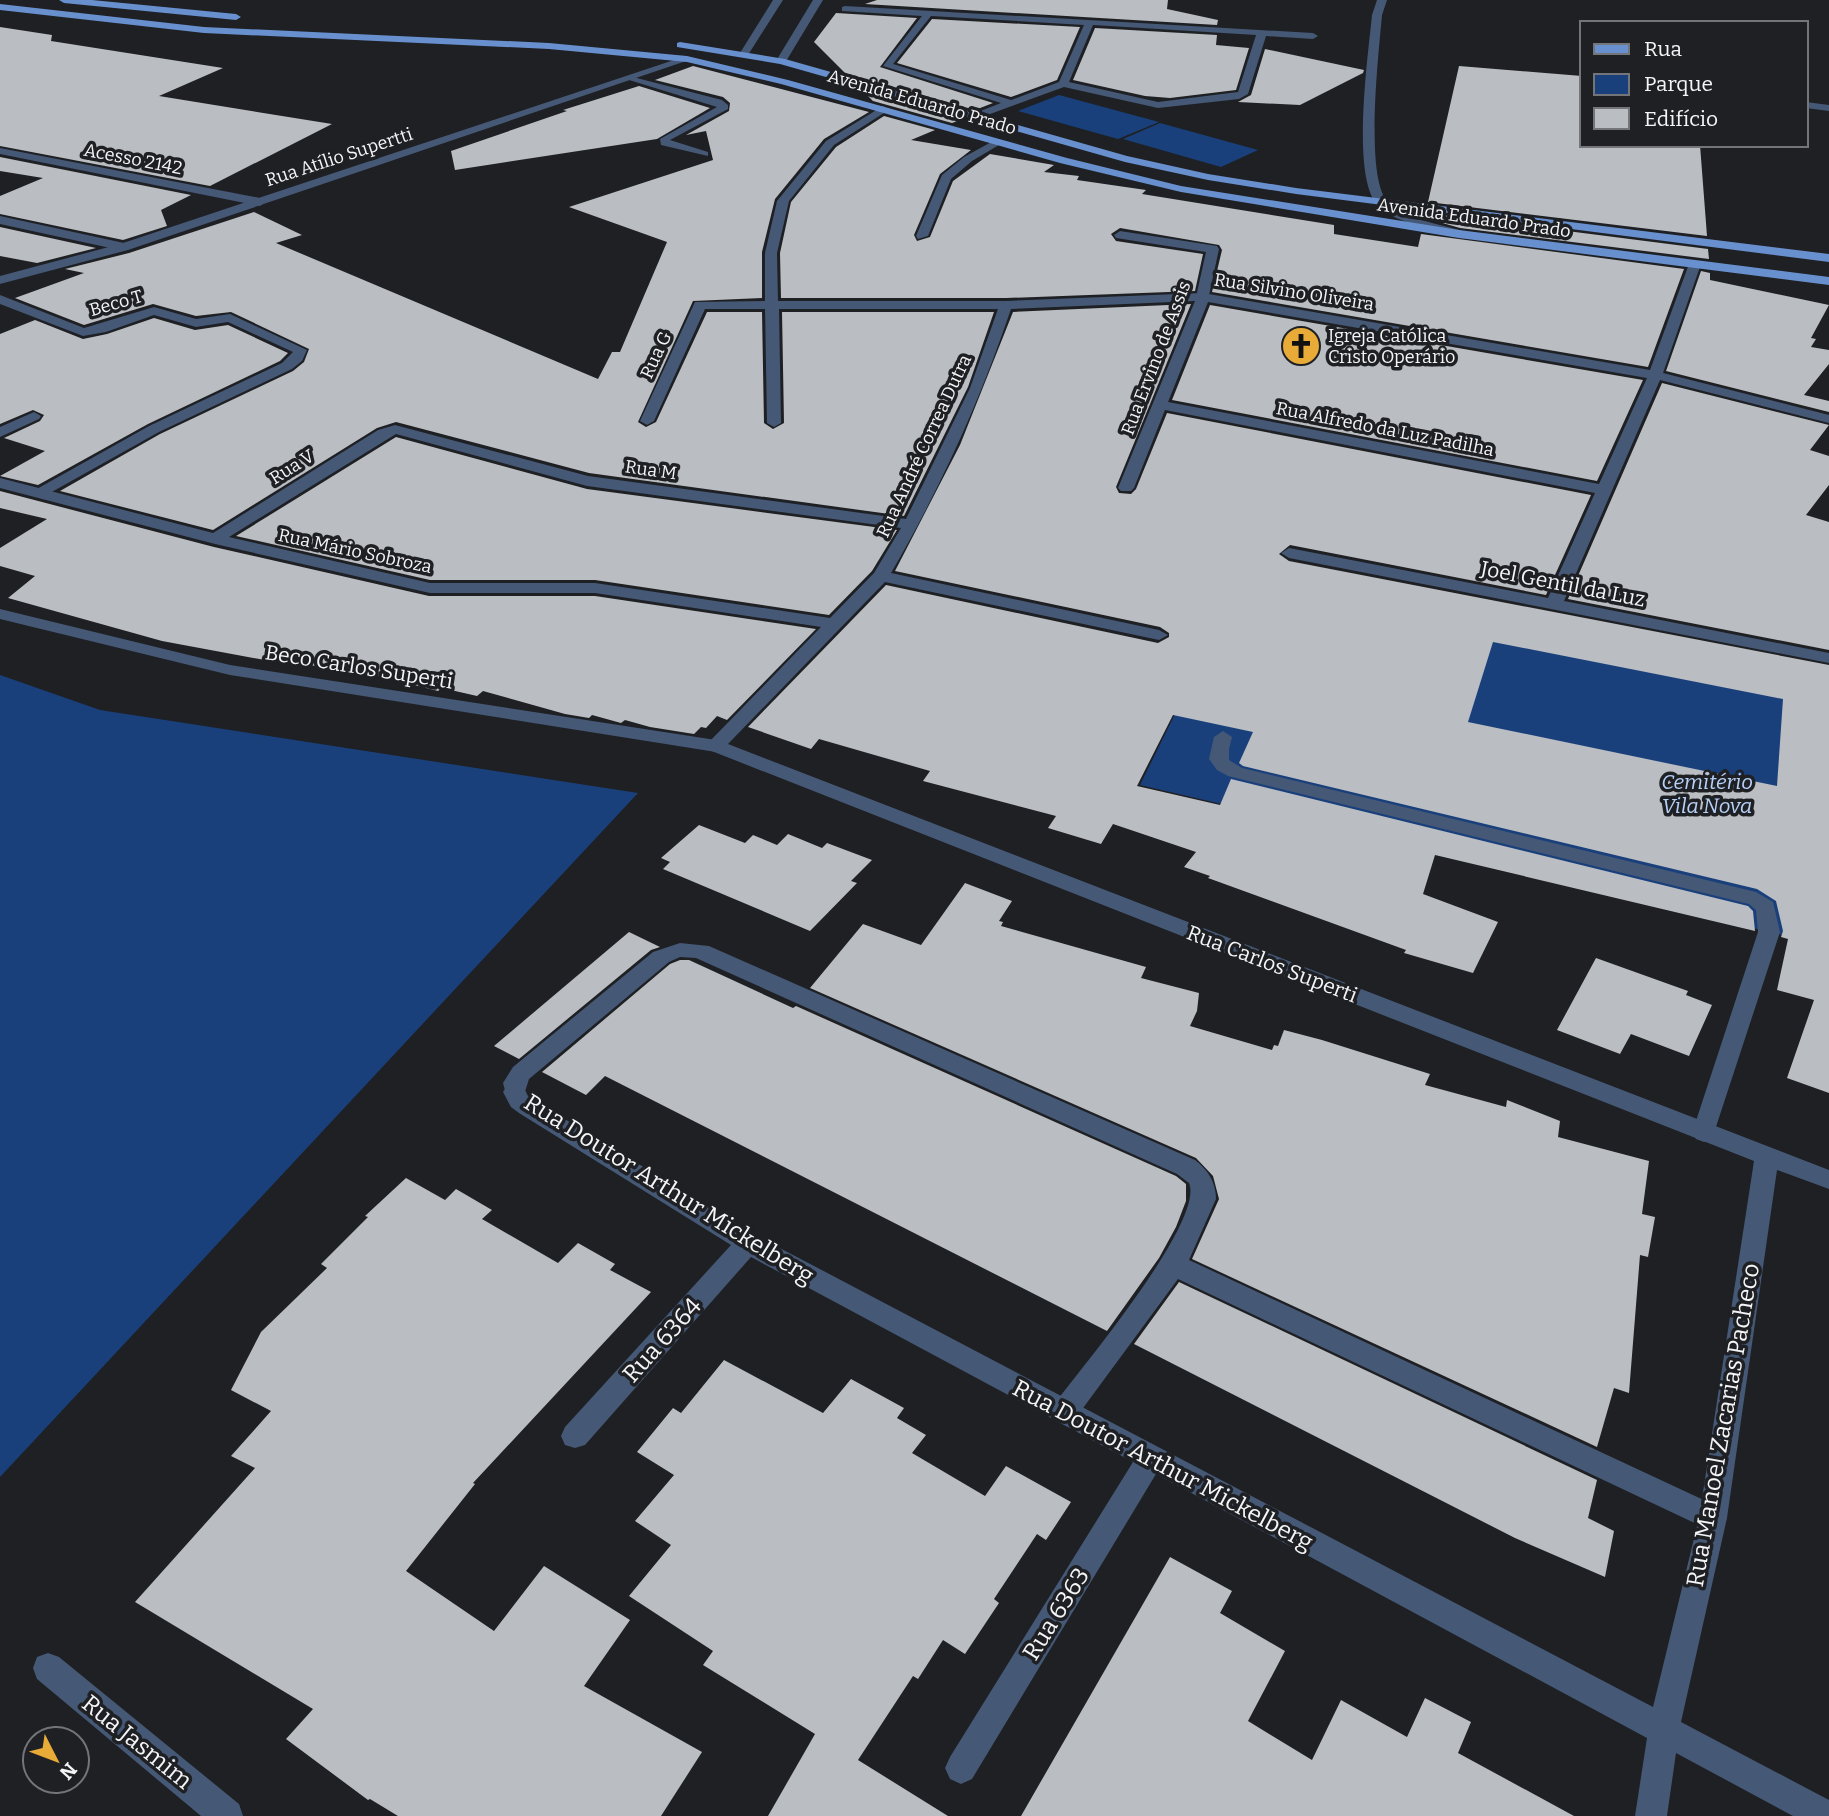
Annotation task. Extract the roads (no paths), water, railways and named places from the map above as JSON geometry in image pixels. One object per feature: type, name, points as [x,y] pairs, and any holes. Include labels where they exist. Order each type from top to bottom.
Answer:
[{"type":"main road","points":[[0,6],[15,0]]},
{"type":"main road","points":[[64,0],[253,18]]},
{"type":"main road","name":"Avenida Eduardo Prado","points":[[0,6],[168,27],[549,46],[687,59],[784,82],[999,142],[1181,188],[1458,234],[1829,281]]},
{"type":"main road","points":[[168,27],[193,14]]},
{"type":"main road","name":"Avenida Eduardo Prado","points":[[673,45],[745,53],[781,61],[1125,159],[1208,177],[1382,203],[1829,258]]},
{"type":"street","points":[[745,53],[778,0]]},
{"type":"street","points":[[781,61],[818,0]]},
{"type":"street","points":[[1382,0],[1377,15],[1370,112],[1373,191],[1382,203],[1410,217],[1458,234]]},
{"type":"street","points":[[845,9],[1313,36]]},
{"type":"street","points":[[928,14],[888,66],[1006,105]]},
{"type":"street","points":[[1063,84],[1090,22]]},
{"type":"street","points":[[974,117],[1063,84],[1163,105],[1239,96],[1243,94],[1262,33]]},
{"type":"street","name":"Rua Atílio Supertti","points":[[0,280],[124,247],[687,59]]},
{"type":"street","points":[[634,78],[718,102],[724,107],[665,139],[665,143],[676,148],[704,154]]},
{"type":"street","points":[[1808,105],[1829,108]]},
{"type":"street","points":[[774,423],[771,253],[783,201],[830,143],[883,109]]},
{"type":"street","points":[[922,236],[946,177],[968,159],[999,142]]},
{"type":"street","name":"Acesso 2142","points":[[0,151],[260,202]]},
{"type":"street","points":[[0,220],[124,247]]},
{"type":"street","name":"Rua Ervino de Assis","points":[[1120,235],[1213,249],[1203,296],[1126,488]]},
{"type":"street","points":[[1553,606],[1655,375],[1695,264]]},
{"type":"street","name":"Rua Silvino Oliveira","points":[[700,305],[1006,304],[1203,296],[1655,375],[1829,419]]},
{"type":"street","name":"Beco T","points":[[0,299],[83,332],[155,312],[196,323],[222,318],[236,319],[300,350],[297,358],[287,366],[154,429],[41,493]]},
{"type":"street","name":"Rua André Correa Dutra","points":[[716,746],[881,576],[911,525],[977,388],[1006,304]]},
{"type":"street","name":"Rua G","points":[[647,421],[700,305]]},
{"type":"street","name":"Rua Alfredo da Luz Padilha","points":[[1159,405],[1605,491]]},
{"type":"street","points":[[0,433],[34,416]]},
{"type":"street","name":"Rua M","points":[[391,430],[587,481],[911,525]]},
{"type":"street","name":"Rua V","points":[[215,539],[391,430]]},
{"type":"street","name":"Rua Mário Sobroza","points":[[0,483],[215,539],[429,588],[595,587],[834,624]]},
{"type":"street","name":"Joel Gentil da Luz","points":[[1289,553],[1829,658]]},
{"type":"street","points":[[881,576],[1159,635]]},
{"type":"street","name":"Beco Carlos Superti","points":[[0,614],[230,670],[716,746]]},
{"type":"street","points":[[1223,737],[1217,760],[1223,767],[1235,772],[1756,898],[1766,907],[1769,932],[1704,1133]]},
{"type":"street","name":"Rua Carlos Superti","points":[[716,746],[1829,1180]]},
{"type":"street","name":"Rua Doutor Arthur Mickelberg","points":[[1174,1265],[1204,1199],[1205,1187],[1199,1175],[701,951],[687,948],[673,950],[661,957],[521,1073],[514,1083],[519,1101],[527,1107],[748,1244],[1826,1816]]},
{"type":"street","name":"Rua Manoel Zacarias Pacheco","points":[[1651,1816],[1664,1730],[1713,1518],[1767,1156]]},
{"type":"street","name":"Rua 6364","points":[[575,1436],[748,1244]]},
{"type":"street","points":[[1065,1411],[1174,1265],[1713,1518]]},
{"type":"street","name":"Rua 6363","points":[[961,1768],[1150,1459]]},
{"type":"street","name":"Rua Jasmim","points":[[48,1668],[227,1816]]},
{"type":"place","name":"Igreja Católica Cristo Operário","points":[[1301,346]]},
{"type":"park label","name":"Cemitério Vila Nova","points":[[1707,794]]}]
